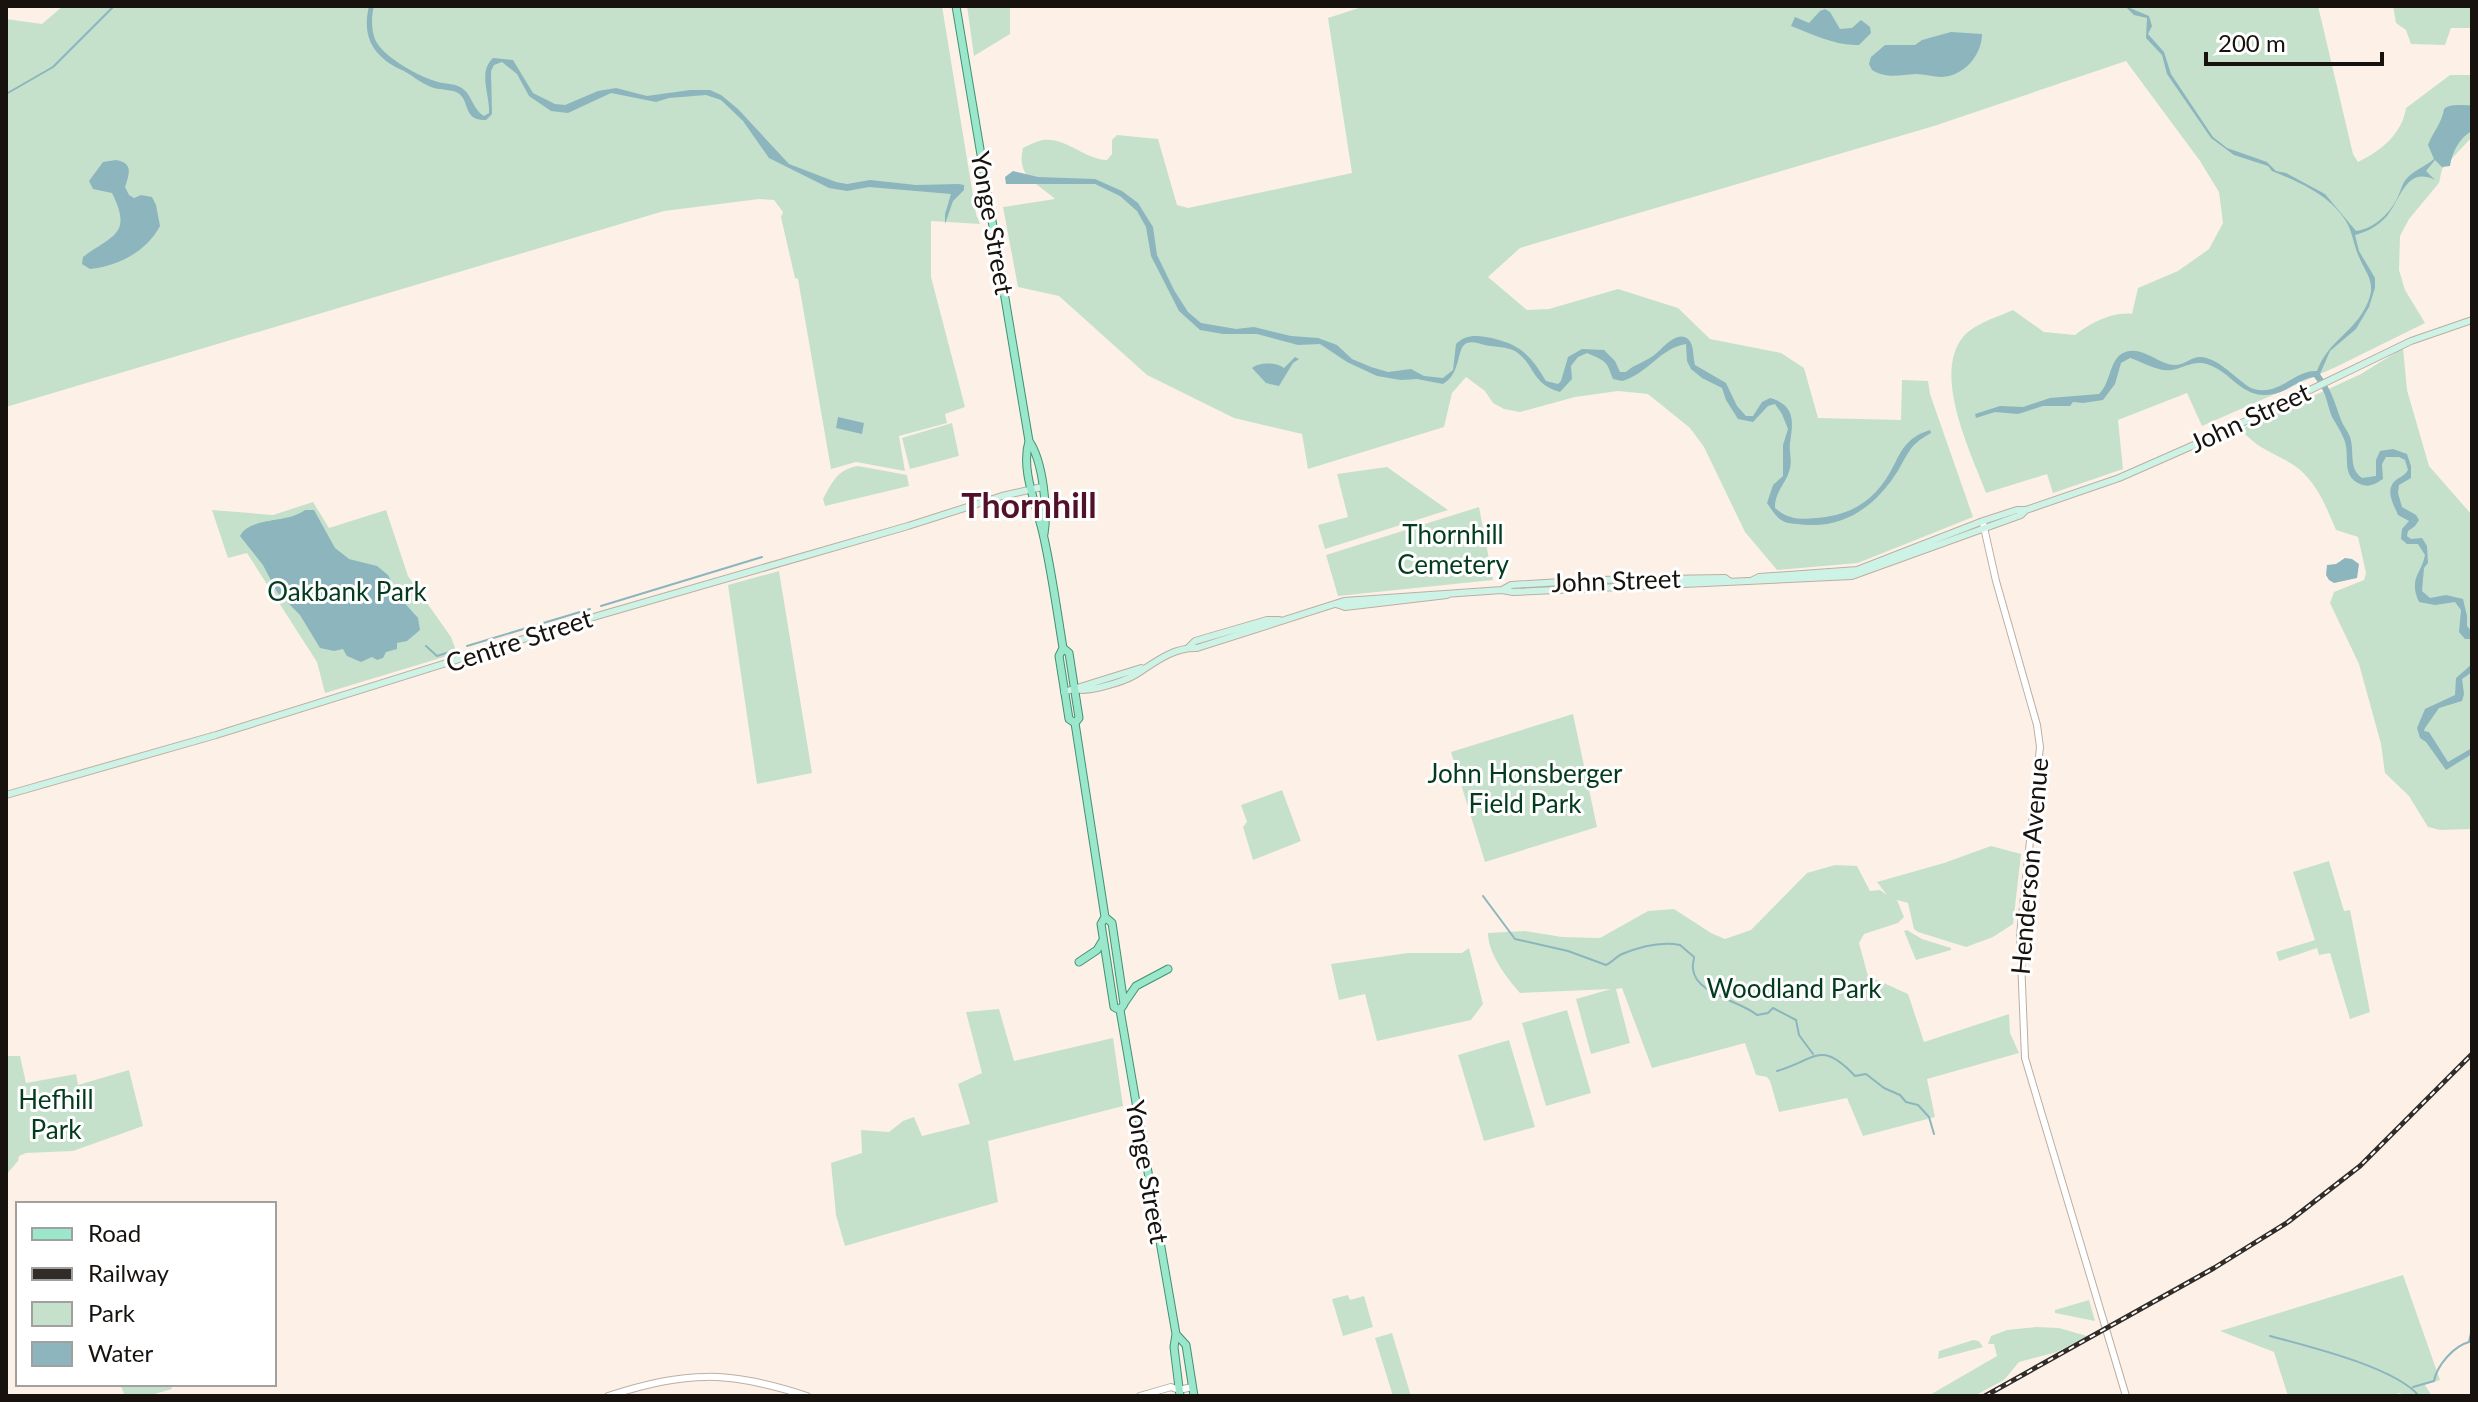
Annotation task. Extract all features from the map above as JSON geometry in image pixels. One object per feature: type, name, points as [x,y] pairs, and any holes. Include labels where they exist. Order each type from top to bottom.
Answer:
[{"type":"main road","name":"Yonge Street","points":[[956,6],[1029,441],[1026,451],[1032,489],[1037,518],[1044,534],[1063,648],[1059,656],[1064,692],[1069,719],[1075,723]]},
{"type":"main road","name":"John Street","points":[[1064,692],[1075,689],[1084,692],[1135,674],[1141,668],[1189,647],[1197,648],[1336,604],[1345,607],[1502,590],[1513,592],[1753,580],[1759,583],[1852,576],[2017,510],[2026,510],[2119,478],[2431,332],[2472,320]]},
{"type":"main road","name":"Yonge Street","points":[[1029,441],[1036,450],[1047,517],[1044,534]]},
{"type":"main road","name":"Centre Street","points":[[6,795],[216,735],[597,616],[1042,487]]},
{"type":"main road","name":"Yonge Street","points":[[1063,648],[1069,653],[1075,689],[1079,718],[1075,723],[1105,917],[1101,924],[1114,1007],[1122,1007]]},
{"type":"main road","name":"Yonge Street","points":[[1105,917],[1112,923],[1122,1007],[1176,1334],[1177,1394]]},
{"type":"main road","points":[[1079,962],[1097,950],[1103,940]]},
{"type":"main road","points":[[1122,1007],[1136,986],[1168,969]]},
{"type":"main road","name":"Yonge Street","points":[[1176,1334],[1186,1345],[1194,1396]]},
{"type":"street","name":"Henderson Avenue","points":[[1983,524],[2040,747],[2020,935],[2025,1058],[2126,1396]]},
{"type":"street","points":[[608,1396],[671,1379],[719,1376],[777,1386],[807,1396]]},
{"type":"street","points":[[1140,1396],[1171,1387],[1177,1394],[1192,1387]]},
{"type":"green space","points":[[63,6],[942,6],[980,224],[931,221],[931,277],[965,407],[945,414],[947,423],[899,436],[905,471],[856,462],[831,469],[798,279],[795,278],[781,217],[783,212],[774,200],[759,199],[664,211],[6,407],[6,19],[42,24]]},
{"type":"green space","points":[[967,6],[1010,6],[1010,34],[974,56]]},
{"type":"green space","points":[[1365,6],[2318,6],[2353,154],[2358,162],[2389,141],[2400,126],[2406,108],[2450,75],[2472,75],[2472,137],[2442,169],[2439,183],[2409,219],[2400,236],[2399,270],[2405,290],[2425,323],[2336,367],[2202,426],[2187,393],[2118,420],[2123,469],[2053,493],[2047,474],[1986,493],[1964,436],[1953,393],[1951,372],[1954,353],[1963,337],[1980,324],[2013,310],[2044,332],[2075,335],[2102,319],[2117,314],[2132,314],[2138,288],[2178,271],[2209,249],[2223,223],[2219,192],[2200,161],[2126,61],[1934,126],[1520,248],[1488,277],[1527,310],[1549,309],[1618,289],[1678,308],[1710,339],[1781,353],[1804,368],[1818,418],[1901,420],[1902,380],[1928,381],[1973,517],[1858,563],[1777,570],[1745,532],[1704,447],[1690,428],[1648,394],[1618,391],[1575,397],[1520,412],[1493,403],[1485,391],[1466,377],[1452,393],[1444,427],[1308,469],[1302,434],[1234,418],[1147,375],[1059,296],[1018,287],[1003,207],[1055,199],[1029,178],[1022,166],[1023,148],[1038,141],[1059,142],[1107,160],[1112,154],[1112,140],[1117,135],[1158,139],[1177,205],[1188,208],[1352,173],[1328,18]]},
{"type":"green space","points":[[2393,6],[2472,6],[2472,28],[2451,28],[2445,45],[2411,44],[2406,30],[2396,23]]},
{"type":"green space","points":[[2403,348],[2407,390],[2429,466],[2472,515],[2472,829],[2440,830],[2428,827],[2409,796],[2385,773],[2381,744],[2359,664],[2330,603],[2334,592],[2364,580],[2366,573],[2358,537],[2336,530],[2317,490],[2306,475],[2262,447],[2241,429],[2361,374]]},
{"type":"green space","points":[[952,423],[959,456],[910,469],[902,438]]},
{"type":"green space","points":[[858,466],[907,475],[909,486],[825,506],[823,499],[836,477]]},
{"type":"green space","points":[[1387,467],[1448,510],[1325,549],[1318,525],[1348,517],[1337,474]]},
{"type":"green space","name":"Oakbank Park","points":[[313,502],[329,528],[386,510],[408,576],[451,637],[457,653],[325,693],[317,662],[247,553],[228,558],[212,510],[273,515]]},
{"type":"green space","name":"Thornhill Cemetery","points":[[1479,507],[1493,580],[1338,596],[1326,555]]},
{"type":"green space","points":[[779,571],[812,773],[757,784],[728,585]]},
{"type":"green space","name":"John Honsberger Field Park","points":[[1573,714],[1597,827],[1485,862],[1451,752]]},
{"type":"green space","points":[[1282,790],[1301,841],[1253,860],[1243,827],[1247,822],[1241,805]]},
{"type":"green space","name":"Woodland Park","points":[[1991,846],[2021,854],[2013,924],[1993,937],[1966,947],[1918,932],[1914,929],[1908,903],[1897,900],[1904,917],[1898,923],[1864,934],[1859,943],[1868,976],[1908,994],[1924,1042],[2009,1014],[2010,1033],[2019,1053],[1927,1079],[1935,1117],[1863,1136],[1847,1098],[1779,1112],[1770,1081],[1767,1077],[1756,1075],[1745,1043],[1652,1068],[1622,988],[1616,989],[1630,1043],[1591,1054],[1576,999],[1611,989],[1520,993],[1499,965],[1489,941],[1488,933],[1525,931],[1562,937],[1600,938],[1648,911],[1674,909],[1725,939],[1751,930],[1807,873],[1835,865],[1857,866],[1870,891],[1880,890],[1887,895],[1877,882]]},
{"type":"green space","points":[[2329,861],[2344,911],[2350,910],[2370,1012],[2350,1019],[2330,953],[2319,955],[2317,948],[2279,961],[2276,952],[2315,940],[2293,872]]},
{"type":"green space","points":[[1904,931],[1951,950],[1916,960]]},
{"type":"green space","points":[[1469,948],[1483,1004],[1471,1020],[1377,1041],[1365,994],[1339,1000],[1331,964],[1408,953],[1462,953]]},
{"type":"green space","points":[[999,1009],[1014,1061],[1113,1038],[1123,1106],[988,1141],[998,1202],[845,1246],[836,1215],[831,1163],[862,1153],[861,1130],[889,1132],[914,1117],[922,1136],[970,1124],[958,1084],[982,1073],[966,1012]]},
{"type":"green space","points":[[1567,1010],[1591,1093],[1546,1106],[1522,1023]]},
{"type":"green space","points":[[1509,1040],[1535,1127],[1484,1141],[1458,1055]]},
{"type":"green space","name":"Hefhill Park","points":[[6,1056],[20,1056],[26,1083],[76,1074],[78,1085],[129,1070],[143,1126],[73,1151],[26,1153],[19,1156],[6,1175]]},
{"type":"green space","points":[[2403,1275],[2440,1380],[2425,1385],[2432,1396],[2403,1396],[2400,1393],[2391,1396],[2288,1396],[2274,1352],[2220,1331]]},
{"type":"green space","points":[[1348,1295],[1350,1300],[1364,1296],[1373,1327],[1343,1336],[1332,1299]]},
{"type":"green space","points":[[2089,1300],[2095,1321],[2055,1313],[2055,1310]]},
{"type":"green space","points":[[2036,1327],[2059,1328],[2087,1336],[2057,1352],[2019,1362],[2004,1380],[1974,1396],[1928,1396],[1997,1356],[1994,1344],[1988,1344],[1991,1336],[2007,1330]]},
{"type":"green space","points":[[1392,1333],[1411,1396],[1393,1396],[1375,1338]]},
{"type":"green space","points":[[1973,1340],[1979,1341],[1983,1347],[1938,1359],[1939,1351]]},
{"type":"green space","points":[[121,1386],[171,1386],[172,1389],[147,1396],[125,1396]]},
{"type":"water","points":[[369,6],[374,6],[373,30],[381,49],[395,61],[421,75],[460,87],[484,116],[489,113],[485,75],[493,58],[513,60],[533,93],[555,104],[565,105],[598,91],[616,88],[647,96],[710,90],[738,109],[789,164],[847,184],[870,180],[916,185],[959,184],[964,185],[964,190],[953,201],[945,224],[951,194],[869,187],[847,191],[829,188],[769,158],[743,121],[721,100],[706,95],[656,102],[611,93],[568,113],[551,111],[529,96],[517,74],[502,62],[494,65],[491,71],[492,114],[486,120],[478,119],[469,113],[461,95],[427,85],[378,53],[367,28]]},
{"type":"water","points":[[2125,6],[2149,16],[2152,26],[2148,34],[2164,52],[2171,74],[2213,137],[2227,148],[2267,162],[2276,171],[2286,173],[2325,194],[2340,212],[2314,191],[2272,171],[2268,166],[2234,155],[2211,138],[2167,74],[2162,55],[2146,38],[2147,18],[2134,15]]},
{"type":"water","points":[[1825,9],[1840,29],[1852,28],[1861,20],[1870,27],[1871,33],[1859,45],[1850,45],[1791,26],[1795,17],[1809,23]]},
{"type":"water","points":[[1951,32],[1982,34],[1975,57],[1958,73],[1942,77],[1888,75],[1877,73],[1869,64],[1871,57],[1885,45],[1915,45]]},
{"type":"water","points":[[2454,105],[2472,105],[2472,131],[2457,146],[2450,166],[2442,167],[2435,160],[2426,171],[2435,180],[2417,177],[2411,181],[2383,220],[2355,235],[2359,251],[2375,278],[2375,288],[2369,307],[2356,329],[2330,351],[2320,374],[2349,435],[2353,465],[2362,478],[2376,476],[2376,460],[2380,451],[2393,449],[2407,454],[2411,478],[2399,485],[2398,493],[2402,507],[2419,520],[2407,536],[2411,539],[2422,538],[2427,546],[2428,563],[2424,568],[2422,591],[2430,598],[2446,595],[2463,599],[2472,639],[2465,639],[2459,632],[2461,610],[2455,602],[2435,605],[2419,602],[2416,594],[2415,581],[2425,555],[2418,544],[2407,544],[2401,539],[2402,529],[2409,521],[2398,515],[2390,495],[2393,483],[2408,470],[2405,460],[2386,457],[2382,464],[2383,479],[2375,484],[2363,485],[2354,480],[2348,470],[2344,439],[2314,377],[2274,394],[2262,395],[2244,389],[2221,371],[2202,363],[2166,370],[2130,358],[2121,363],[2115,384],[2103,400],[2073,402],[2070,406],[2043,406],[2018,414],[1995,412],[1976,418],[1975,414],[2000,406],[2023,407],[2050,398],[2099,394],[2118,356],[2129,351],[2174,365],[2196,357],[2207,358],[2254,389],[2272,389],[2301,374],[2317,371],[2328,351],[2363,313],[2371,289],[2370,279],[2341,213],[2356,231],[2382,218],[2396,201],[2406,179],[2434,159],[2428,145],[2444,109]]},
{"type":"water","points":[[116,160],[128,166],[125,187],[129,195],[134,198],[141,195],[152,197],[160,226],[147,243],[130,256],[111,265],[90,269],[82,264],[83,257],[116,232],[120,218],[112,193],[93,189],[89,181],[103,162]]},
{"type":"water","points":[[1013,171],[1038,177],[1095,179],[1122,191],[1138,203],[1153,227],[1157,255],[1174,290],[1188,312],[1201,323],[1236,329],[1254,327],[1291,336],[1318,338],[1337,345],[1352,359],[1388,372],[1411,369],[1424,376],[1443,378],[1453,370],[1456,344],[1466,337],[1478,336],[1515,346],[1529,357],[1546,381],[1558,384],[1568,357],[1582,349],[1604,350],[1615,361],[1620,372],[1626,372],[1653,356],[1674,338],[1684,337],[1692,345],[1695,365],[1726,383],[1737,406],[1746,416],[1753,416],[1762,402],[1770,398],[1789,410],[1792,422],[1791,465],[1776,497],[1775,508],[1789,517],[1816,518],[1854,509],[1881,486],[1908,442],[1923,432],[1930,430],[1931,433],[1915,444],[1882,492],[1850,517],[1823,525],[1787,523],[1779,519],[1767,503],[1773,485],[1783,476],[1783,445],[1788,429],[1782,414],[1775,404],[1768,406],[1753,422],[1738,419],[1722,388],[1691,369],[1686,344],[1669,350],[1639,373],[1622,381],[1613,379],[1605,362],[1587,353],[1578,357],[1571,366],[1572,379],[1560,392],[1543,384],[1515,351],[1474,342],[1464,345],[1453,374],[1443,384],[1377,376],[1347,362],[1320,344],[1298,345],[1257,334],[1200,330],[1179,311],[1151,256],[1146,227],[1137,211],[1120,196],[1095,184],[1006,184],[1005,177]]},
{"type":"water","points":[[1295,357],[1299,359],[1293,363],[1279,386],[1266,383],[1252,368],[1268,364],[1284,368]]},
{"type":"water","points":[[838,417],[864,423],[862,434],[836,428]]},
{"type":"water","points":[[314,510],[335,548],[349,559],[377,566],[388,575],[400,598],[418,618],[420,630],[407,641],[397,643],[397,649],[386,652],[383,658],[377,660],[372,657],[361,662],[347,656],[343,649],[320,648],[300,615],[277,592],[263,565],[240,536],[252,525]]},
{"type":"water","points":[[2345,558],[2359,564],[2357,578],[2334,583],[2326,575],[2327,565]]},
{"type":"water","points":[[2472,664],[2472,672],[2462,679],[2462,701],[2439,708],[2424,731],[2429,732],[2448,762],[2472,748],[2472,754],[2446,770],[2420,738],[2417,728],[2425,709],[2455,695],[2456,678]]},
{"type":"waterway","points":[[6,94],[53,67],[114,6]]},
{"type":"waterway","points":[[601,606],[762,557]]},
{"type":"waterway","points":[[467,646],[590,609]]},
{"type":"waterway","points":[[426,646],[437,656],[453,651]]},
{"type":"waterway","points":[[1483,896],[1515,939],[1568,951],[1606,965],[1622,954],[1643,947],[1680,945],[1694,957],[1693,969],[1702,985],[1757,1015],[1768,1013],[1773,1008],[1796,1020],[1799,1035],[1813,1054]]},
{"type":"waterway","points":[[1777,1071],[1818,1056],[1834,1058],[1855,1076],[1866,1074],[1906,1102],[1918,1105],[1929,1117],[1934,1134]]},
{"type":"waterway","points":[[2413,1387],[2434,1381],[2447,1357],[2469,1342],[2472,1328]]},
{"type":"waterway","points":[[2270,1336],[2371,1367],[2391,1376],[2419,1396]]},
{"type":"railway","points":[[1985,1396],[2214,1268],[2288,1222],[2360,1166],[2472,1054]]},
{"type":"district","name":"Thornhill","points":[[1029,506]]}]
